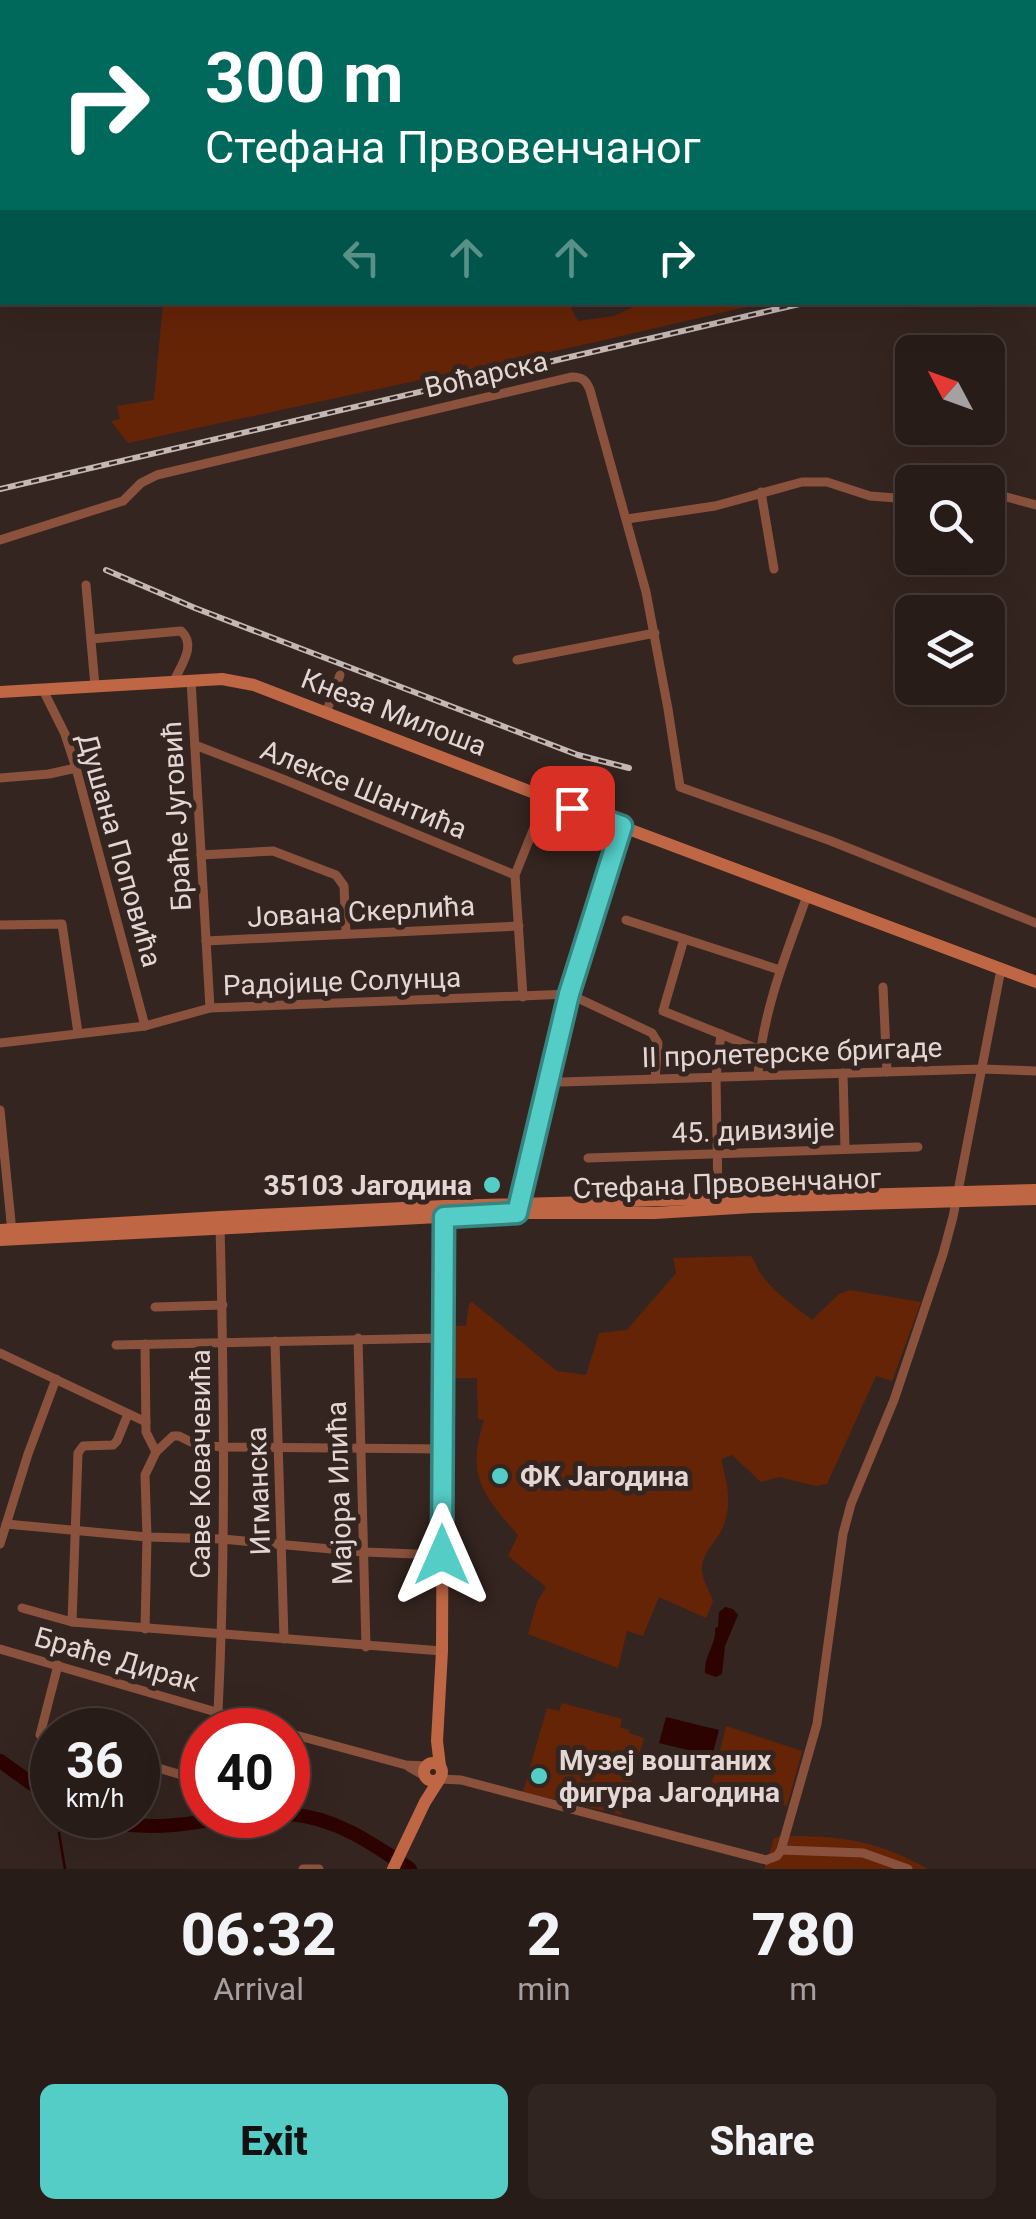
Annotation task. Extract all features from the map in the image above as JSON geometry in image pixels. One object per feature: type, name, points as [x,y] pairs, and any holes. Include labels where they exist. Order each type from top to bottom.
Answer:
[{"type":"street","name":"Воћарска","points":[[0,540],[123,500],[157,474],[580,377],[587,382],[655,633],[680,787],[831,841],[1036,923]]},
{"type":"street","points":[[627,519],[715,506],[802,482],[826,482],[870,496],[895,498]]},
{"type":"street","points":[[761,492],[774,569]]},
{"type":"street","points":[[1005,497],[1036,505]]},
{"type":"street","points":[[86,584],[95,686]]},
{"type":"street","points":[[91,639],[181,632],[190,645],[174,681]]},
{"type":"street","points":[[517,660],[655,633]]},
{"type":"street","points":[[326,713],[340,675]]},
{"type":"street","name":"Кнеза Милоша","points":[[0,692],[191,680],[240,681],[1036,982]]},
{"type":"street","name":"Браће Југовић","points":[[191,680],[210,1008]]},
{"type":"street","name":"Душана Поповића","points":[[43,690],[66,734],[146,1026]]},
{"type":"street","name":"Алексе Шантића","points":[[195,746],[515,875]]},
{"type":"street","points":[[0,778],[76,768]]},
{"type":"street","points":[[523,996],[515,875],[546,798]]},
{"type":"street","points":[[599,818],[612,860]]},
{"type":"street","points":[[518,1209],[569,994],[622,826]]},
{"type":"street","points":[[202,855],[273,851],[336,874],[344,886],[346,934]]},
{"type":"street","points":[[758,1076],[760,1050],[780,970],[807,896]]},
{"type":"street","points":[[626,920],[780,970]]},
{"type":"street","points":[[0,925],[62,924],[78,1033]]},
{"type":"street","name":"Јована Скерлића","points":[[206,941],[519,926]]},
{"type":"street","points":[[684,938],[663,1011],[760,1050]]},
{"type":"street","points":[[310,1738],[766,1864],[777,1856],[817,1724],[838,1565],[851,1504],[894,1400],[942,1254],[1001,969]]},
{"type":"street","points":[[883,986],[886,1072]]},
{"type":"street","points":[[569,994],[652,1033],[658,1043],[654,1079]]},
{"type":"street","name":"Радојице Солунца","points":[[0,1043],[146,1026],[210,1008],[569,994]]},
{"type":"street","points":[[718,1198],[716,1077],[720,1034]]},
{"type":"street","name":"II пролетерске бригаде","points":[[550,1076],[561,1082],[982,1069],[1036,1071]]},
{"type":"street","points":[[843,1073],[844,1150]]},
{"type":"street","points":[[0,1110],[6,1235]]},
{"type":"street","name":"45. дивизије","points":[[588,1158],[918,1147]]},
{"type":"street","name":"Стефана Првовенчаног","points":[[518,1209],[655,1213],[753,1202],[1036,1190]]},
{"type":"street","name":"Стефана Првовенчаног","points":[[956,1196],[1036,1199]]},
{"type":"street","name":"Стефана Првовенчаног","points":[[6,1235],[718,1198],[753,1202]]},
{"type":"street","points":[[393,1869],[425,1802],[437,1741],[442,1651],[444,1211]]},
{"type":"street","name":"Саве Ковачевића","points":[[218,1708],[224,1447],[220,1223]]},
{"type":"street","points":[[155,1307],[222,1304]]},
{"type":"street","name":"Мајора Илића","points":[[358,1338],[366,1647]]},
{"type":"street","points":[[116,1344],[444,1338]]},
{"type":"street","name":"Игманска","points":[[275,1341],[284,1640]]},
{"type":"street","points":[[145,1344],[146,1422],[149,1442],[156,1452]]},
{"type":"street","points":[[0,1353],[146,1422]]},
{"type":"street","points":[[0,1544],[56,1379]]},
{"type":"street","points":[[72,1622],[78,1453],[83,1446],[113,1446],[128,1414]]},
{"type":"street","points":[[145,1629],[145,1475],[156,1452],[172,1436],[197,1445],[224,1447],[443,1449]]},
{"type":"street","points":[[6,1524],[74,1532],[442,1555]]},
{"type":"street","points":[[22,1608],[72,1622],[442,1651]]},
{"type":"street","name":"Браће Дирак","points":[[0,1650],[204,1708]]},
{"type":"street","points":[[47,1708],[58,1665]]},
{"type":"street","points":[[781,1850],[863,1854],[908,1869]]},
{"type":"street","points":[[303,1869],[319,1869]]},
{"type":"shaded area","points":[[163,305],[570,305],[578,321],[614,316],[638,305],[754,305],[128,443],[111,421],[120,419],[117,406],[154,400]]},
{"type":"shaded area","points":[[751,1256],[768,1283],[812,1320],[839,1294],[850,1290],[921,1302],[892,1381],[876,1376],[827,1484],[816,1486],[779,1477],[761,1482],[732,1455],[721,1459],[728,1503],[722,1529],[702,1565],[713,1601],[706,1618],[659,1597],[643,1636],[627,1631],[618,1668],[528,1634],[537,1602],[546,1587],[508,1556],[518,1535],[487,1496],[478,1470],[484,1420],[478,1419],[477,1378],[447,1378],[447,1326],[466,1326],[472,1302],[557,1371],[586,1375],[599,1333],[627,1330],[676,1273],[673,1258]]},
{"type":"shaded area","points":[[725,1607],[738,1615],[725,1646],[722,1674],[716,1677],[705,1673],[705,1667],[719,1612]]},
{"type":"shaded area","points":[[562,1703],[622,1719],[620,1727],[644,1738],[622,1815],[523,1792],[547,1708],[559,1711]]},
{"type":"shaded area","points":[[666,1717],[719,1730],[712,1756],[659,1743]]},
{"type":"shaded area","points":[[726,1726],[802,1751],[787,1806],[712,1783]]},
{"type":"shaded area","points":[[780,1836],[857,1841],[892,1851],[928,1869],[765,1869],[773,1839]]},
{"type":"waterway","points":[[0,1761],[30,1782]]},
{"type":"waterway","points":[[310,1817],[367,1841],[410,1869]]},
{"type":"waterway","points":[[160,1825],[180,1824]]},
{"type":"waterway","points":[[60,1838],[65,1869]]},
{"type":"railway","points":[[0,489],[795,305]]},
{"type":"railway","points":[[106,570],[578,755],[629,768]]},
{"type":"place","name":"35103 Јагодина","points":[[492,1185]]},
{"type":"place","name":"ФК Јагодина","points":[[500,1476]]},
{"type":"place","name":"Музеј воштаних фигура Јагодина","points":[[539,1776]]},
{"type":"route","points":[[442,1555],[444,1217],[517,1213],[569,994],[622,826],[572,808]]}]
